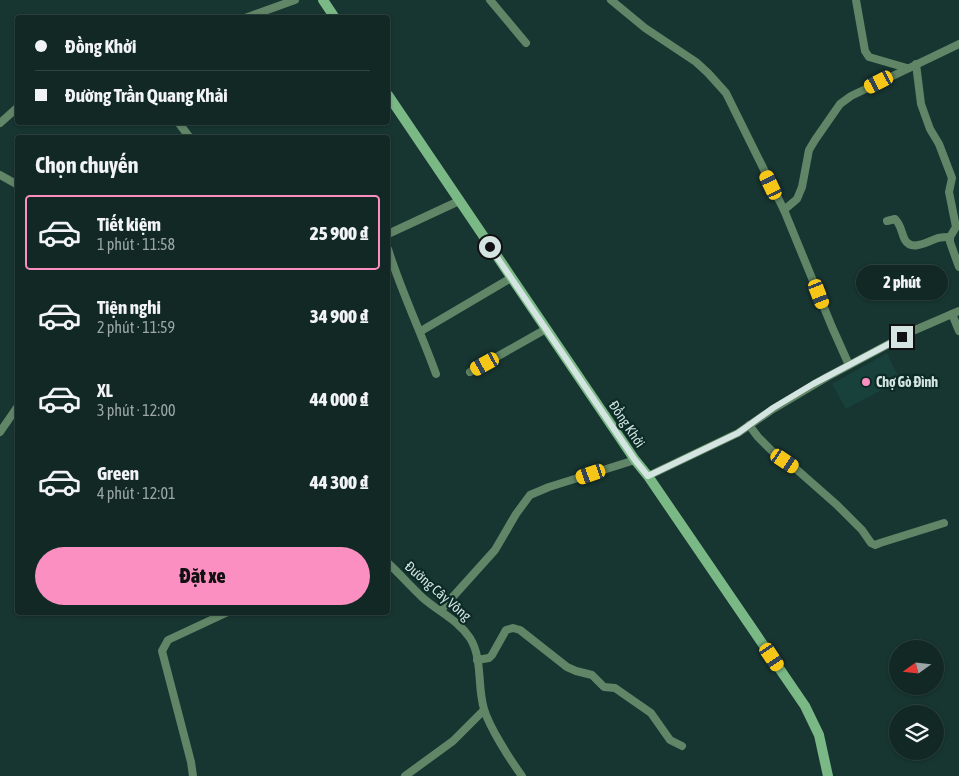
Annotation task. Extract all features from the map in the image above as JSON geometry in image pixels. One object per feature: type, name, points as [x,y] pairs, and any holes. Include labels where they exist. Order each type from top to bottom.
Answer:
[{"type":"main road","points":[[327,1],[334,15]]},
{"type":"main road","name":"Đồng Khởi","points":[[390,98],[635,460],[648,476],[806,706],[819,735],[828,776]]},
{"type":"street","points":[[253,15],[295,0]]},
{"type":"street","points":[[490,0],[526,44]]},
{"type":"street","points":[[611,0],[645,28],[696,62],[716,82],[733,106],[784,210],[849,365]]},
{"type":"street","points":[[856,0],[865,51],[869,57],[906,68]]},
{"type":"street","points":[[784,210],[797,199],[802,187],[809,150],[840,104],[906,68],[959,44]]},
{"type":"street","points":[[916,64],[921,104],[952,178],[949,192],[956,227],[950,242],[959,267]]},
{"type":"street","points":[[0,123],[15,110]]},
{"type":"street","points":[[0,175],[15,184]]},
{"type":"street","points":[[390,233],[459,201]]},
{"type":"street","points":[[887,221],[895,219],[898,222],[902,227],[905,241],[911,246],[941,238],[950,238]]},
{"type":"street","points":[[390,257],[394,272],[420,331],[436,374]]},
{"type":"street","points":[[420,331],[511,278]]},
{"type":"street","points":[[648,476],[725,440],[773,408],[915,330],[956,313],[959,331]]},
{"type":"street","points":[[470,372],[546,329]]},
{"type":"street","points":[[0,432],[15,410]]},
{"type":"street","points":[[749,425],[772,451],[795,468],[837,505],[862,530],[871,543],[875,545],[944,523]]},
{"type":"street","points":[[441,610],[495,550],[530,494],[635,460]]},
{"type":"street","name":"Đường Cây Vông","points":[[390,565],[426,600],[463,629],[470,639],[475,648],[484,710],[522,776]]},
{"type":"street","points":[[192,776],[191,762],[162,651],[168,640],[222,615]]},
{"type":"street","points":[[477,660],[485,660],[492,655],[506,630],[513,628],[520,630],[567,667],[592,675],[604,687],[615,688],[622,692],[651,714],[670,740],[682,746]]},
{"type":"street","points":[[405,776],[453,741],[484,710]]},
{"type":"shaded area","name":"Chợ Gò Đình","points":[[887,353],[900,380],[846,409],[832,384]]},
{"type":"place","name":"Chợ Gò Đình","points":[[866,382]]},
{"type":"route","points":[[490,247],[635,460],[648,476],[738,433],[773,408],[813,384],[902,337]]}]
